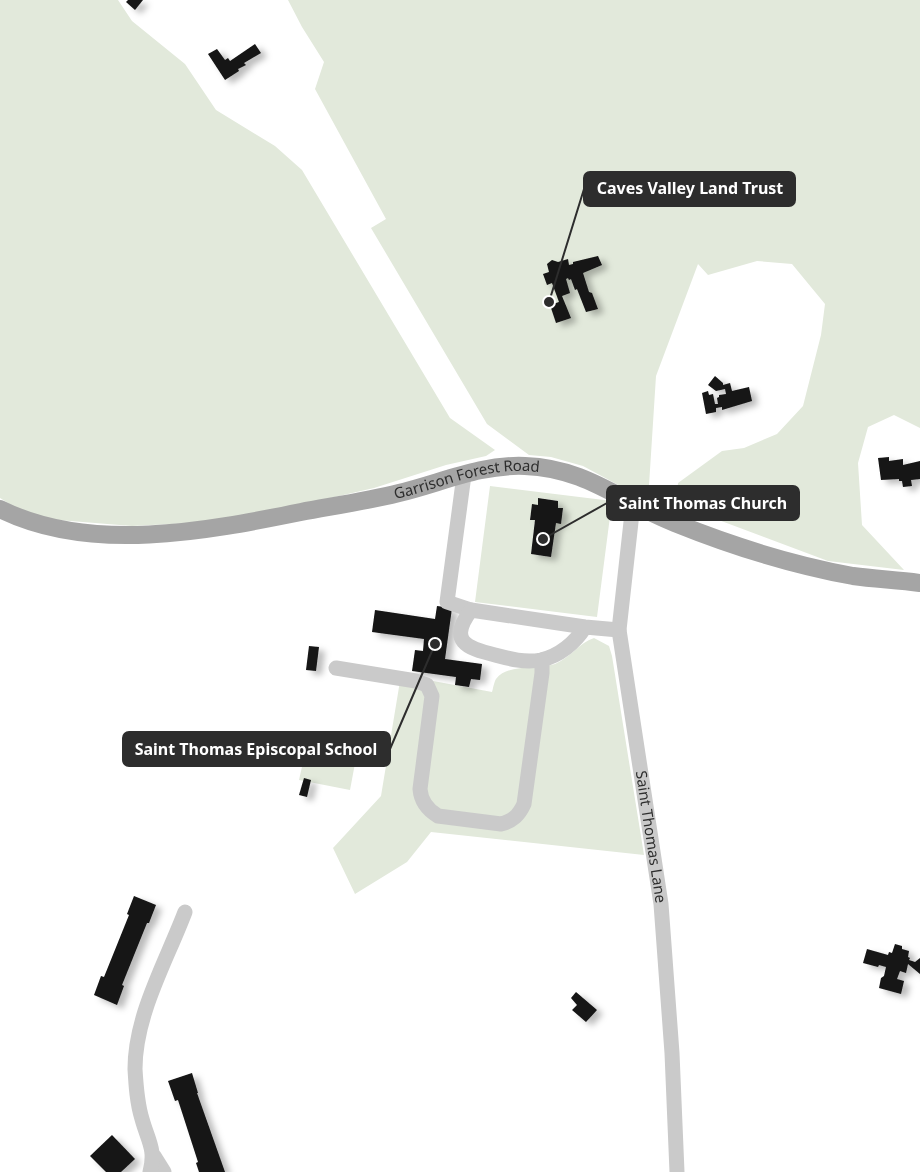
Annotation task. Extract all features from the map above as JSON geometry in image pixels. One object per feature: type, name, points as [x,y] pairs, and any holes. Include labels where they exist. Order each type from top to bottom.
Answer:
[{"type":"main road","name":"Garrison Forest Road","points":[[0,509],[34,523],[82,532],[144,534],[180,532],[228,527],[400,493],[501,466],[545,467],[590,480],[676,524],[795,562],[854,576],[920,583]]},
{"type":"street","points":[[464,475],[447,602],[471,610],[619,630]]},
{"type":"street","name":"Saint Thomas Lane","points":[[633,504],[619,630],[661,904],[672,1053],[677,1172]]},
{"type":"street","points":[[471,610],[461,628],[460,636],[464,644],[472,649],[519,661],[542,660],[562,651],[576,640],[585,627]]},
{"type":"street","points":[[336,668],[416,681],[427,685],[432,696],[420,789],[422,801],[438,816],[501,824],[517,817],[524,804],[542,660]]},
{"type":"street","points":[[164,1172],[154,1156],[141,1118],[136,1093],[137,1042],[152,994],[185,912]]},
{"type":"street","points":[[150,1172],[154,1156]]},
{"type":"shaded area","points":[[0,0],[118,0],[132,21],[185,64],[216,110],[275,146],[302,170],[450,418],[495,450],[486,456],[446,465],[374,488],[230,521],[132,526],[58,520],[21,511],[0,498]]},
{"type":"shaded area","points":[[288,0],[920,0],[920,428],[894,415],[868,427],[858,463],[862,525],[904,570],[828,561],[676,504],[678,483],[722,451],[744,448],[777,434],[803,406],[821,335],[825,304],[792,264],[757,261],[708,275],[698,264],[656,376],[648,501],[583,466],[551,457],[529,455],[487,424],[371,228],[386,219],[315,89],[324,62]]},
{"type":"shaded area","points":[[490,486],[612,501],[597,617],[475,602]],"holes":[[[539,498],[558,501],[558,508],[563,509],[561,523],[556,523],[551,557],[531,554],[535,520],[530,519],[532,505],[538,505]]]},
{"type":"shaded area","points":[[594,638],[609,646],[612,656],[644,855],[431,832],[407,862],[355,894],[333,848],[381,796],[401,675],[492,692],[495,680],[501,674],[515,669],[555,664]]},
{"type":"shaded area","points":[[306,749],[356,758],[350,790],[299,780]]},
{"type":"building","points":[[143,0],[135,10],[126,2]]},
{"type":"building","points":[[255,44],[261,53],[244,63],[246,65],[225,80],[208,54],[217,49],[225,60],[228,58],[230,61]]},
{"type":"building","points":[[598,256],[602,265],[583,273],[598,309],[586,312],[577,289],[575,290],[571,279],[568,278],[566,279],[570,293],[562,296],[571,318],[556,323],[550,305],[559,302],[552,283],[547,285],[543,274],[549,272],[547,264],[552,260],[558,262],[568,259],[569,265]]},
{"type":"building","points":[[715,376],[723,385],[730,383],[732,391],[749,387],[752,401],[722,410],[722,407],[716,408],[716,412],[706,414],[702,393],[708,391],[709,395],[713,394],[715,404],[718,404],[719,395],[726,394],[725,389],[716,391],[708,385]]},
{"type":"building","points":[[889,457],[889,461],[903,459],[903,465],[920,461],[920,479],[911,480],[912,486],[903,487],[899,479],[881,480],[878,458]]},
{"type":"building","points":[[538,498],[558,501],[558,508],[563,508],[561,524],[556,523],[551,557],[531,554],[535,520],[530,520],[532,504],[538,505]]},
{"type":"building","points":[[437,606],[452,608],[445,659],[482,664],[480,680],[471,679],[469,687],[455,685],[456,677],[412,671],[415,650],[423,651],[424,639],[372,632],[375,610],[435,619]]},
{"type":"building","points":[[309,646],[319,647],[316,671],[306,670]]},
{"type":"building","points":[[304,778],[311,780],[307,797],[299,795]]},
{"type":"building","points":[[134,896],[156,905],[122,985],[124,986],[117,1005],[94,995],[101,976],[104,977],[129,915],[127,914]]},
{"type":"building","points":[[895,944],[909,951],[909,960],[915,962],[920,958],[920,974],[908,964],[906,973],[900,971],[897,979],[904,981],[901,994],[879,988],[886,967],[863,963],[867,949],[888,955],[889,952],[892,953]]},
{"type":"building","points":[[576,992],[597,1010],[586,1022],[572,1010],[577,1005],[571,998]]},
{"type":"building","points":[[192,1073],[225,1172],[199,1172],[196,1163],[198,1162],[178,1100],[175,1101],[168,1081]]},
{"type":"building","points":[[112,1135],[135,1159],[121,1172],[106,1172],[90,1156]]},
{"type":"place","name":"Caves Valley Land Trust","points":[[549,302]]},
{"type":"place","name":"Saint Thomas Church","points":[[543,539]]},
{"type":"place","name":"Saint Thomas Episcopal School","points":[[435,644]]}]
